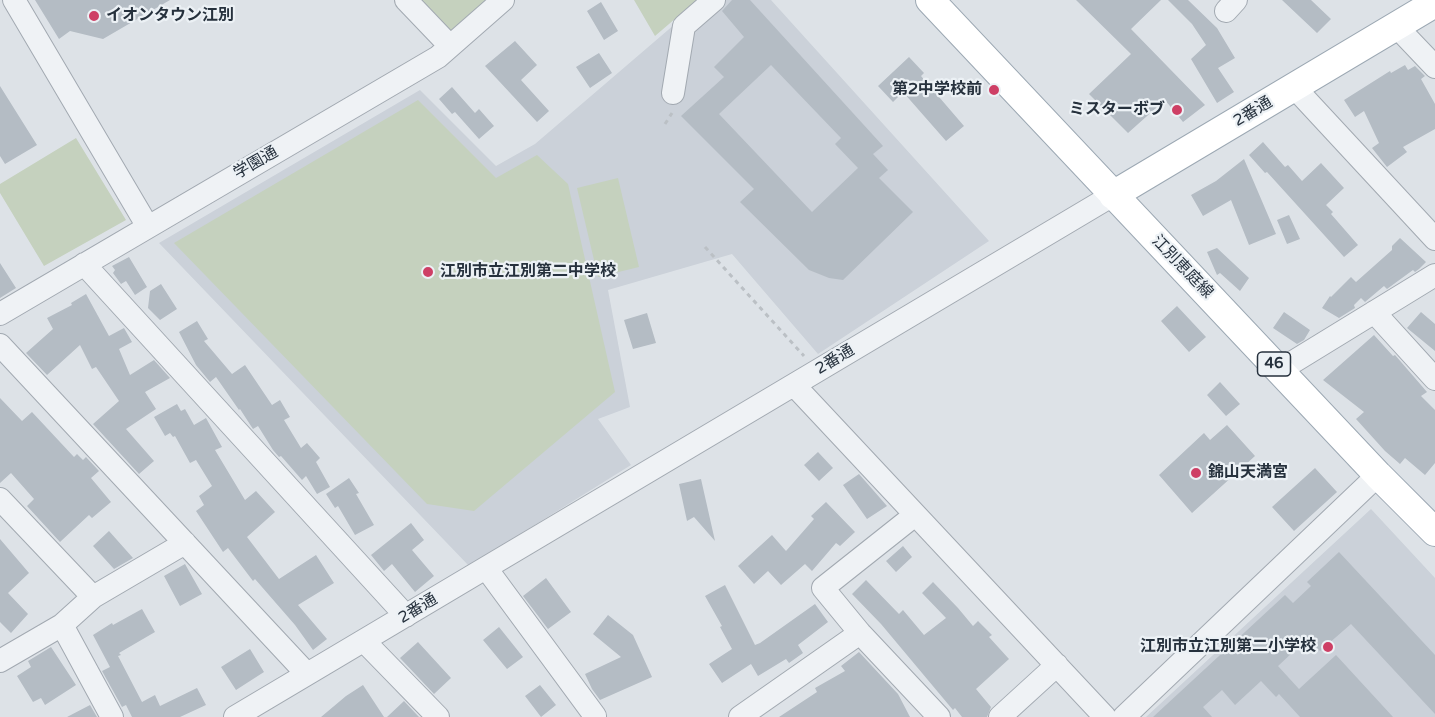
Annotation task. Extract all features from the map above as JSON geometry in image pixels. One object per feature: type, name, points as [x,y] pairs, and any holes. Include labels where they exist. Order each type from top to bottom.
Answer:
[{"type":"main road","name":"江別恵庭線","points":[[930,0],[1378,476],[1435,532]]},
{"type":"main road","name":"2番通","points":[[1113,195],[1435,3]]},
{"type":"street","points":[[14,0],[148,227]]},
{"type":"street","points":[[406,0],[450,46]]},
{"type":"street","name":"学園通","points":[[0,314],[438,57],[503,0]]},
{"type":"street","points":[[673,93],[684,26],[714,0]]},
{"type":"street","points":[[1396,26],[1435,67]]},
{"type":"street","points":[[1294,87],[1435,239]]},
{"type":"street","name":"2番通","points":[[235,717],[1113,195]]},
{"type":"street","points":[[84,264],[406,616]]},
{"type":"street","points":[[1280,370],[1435,275]]},
{"type":"street","points":[[1374,312],[1435,379]]},
{"type":"street","points":[[0,345],[307,674]]},
{"type":"street","points":[[794,385],[1105,717]]},
{"type":"street","points":[[1124,717],[1378,476]]},
{"type":"street","points":[[0,499],[93,597]]},
{"type":"street","points":[[915,515],[822,588],[860,633],[937,716]]},
{"type":"street","points":[[3,654],[62,625],[93,597],[184,543]]},
{"type":"street","points":[[486,568],[595,716],[593,717]]},
{"type":"street","points":[[62,625],[112,717]]},
{"type":"street","points":[[740,717],[860,633]]},
{"type":"street","points":[[364,641],[438,717]]},
{"type":"street","points":[[1000,717],[1057,665]]},
{"type":"path","points":[[705,247],[805,358]]},
{"type":"shaded area","name":"江別市立江別第二中学校","points":[[703,0],[771,0],[989,241],[818,354],[732,254],[608,290],[630,407],[598,419],[631,465],[469,566],[159,243],[420,90],[496,166],[535,144]]},
{"type":"shaded area","name":"江別市立江別第二小学校","points":[[1371,509],[1435,578],[1435,717],[1146,717]]},
{"type":"green space","points":[[413,0],[492,0],[445,36]]},
{"type":"green space","points":[[634,0],[697,0],[655,36]]},
{"type":"green space","points":[[418,100],[496,178],[537,155],[568,184],[615,392],[474,511],[427,504],[174,243]]},
{"type":"green space","points":[[76,138],[126,220],[44,266],[0,193],[0,184]]},
{"type":"green space","points":[[618,178],[639,267],[598,277],[577,188]]},
{"type":"building","name":"イオンタウン江別","points":[[35,0],[170,0],[103,39],[70,31],[59,39]]},
{"type":"building","points":[[732,0],[750,0],[883,146],[873,154],[888,170],[879,178],[913,212],[843,280],[829,278],[809,270],[740,202],[754,189],[681,116],[724,77],[714,67],[744,37],[722,11]],"holes":[[[771,65],[841,138],[835,144],[858,168],[812,212],[719,114]]]},
{"type":"building","points":[[1076,0],[1161,0],[1131,29],[1205,105],[1183,122],[1165,100],[1128,133],[1089,94],[1131,54]]},
{"type":"building","points":[[1168,0],[1188,0],[1217,28],[1235,58],[1218,68],[1234,92],[1217,103],[1191,59],[1206,45],[1192,24]]},
{"type":"building","points":[[1282,0],[1311,0],[1331,19],[1317,33]]},
{"type":"building","points":[[601,2],[618,31],[604,40],[587,11]]},
{"type":"building","points":[[515,41],[537,65],[521,80],[549,111],[537,122],[485,66]]},
{"type":"building","points":[[599,53],[612,73],[590,88],[576,67]]},
{"type":"building","points":[[909,57],[924,73],[921,76],[964,126],[946,141],[903,92],[893,102],[878,86]]},
{"type":"building","points":[[1405,65],[1408,70],[1415,66],[1425,76],[1421,79],[1435,104],[1435,129],[1403,147],[1407,152],[1387,167],[1372,148],[1379,143],[1364,111],[1355,117],[1344,100],[1390,71],[1391,73]]},
{"type":"building","points":[[0,86],[37,145],[5,164],[0,156]]},
{"type":"building","points":[[452,87],[475,113],[479,109],[494,126],[479,139],[455,112],[452,114],[439,99]]},
{"type":"building","points":[[1263,142],[1285,167],[1288,165],[1302,181],[1321,163],[1344,188],[1326,205],[1358,245],[1344,257],[1249,155]]},
{"type":"building","points":[[1244,159],[1276,234],[1249,245],[1231,200],[1203,216],[1191,195],[1216,181]]},
{"type":"building","points":[[1289,215],[1300,239],[1287,244],[1277,220]]},
{"type":"building","points":[[1400,238],[1426,262],[1419,269],[1415,272],[1413,270],[1387,289],[1384,286],[1365,302],[1361,298],[1354,305],[1355,308],[1339,318],[1322,308],[1330,296],[1351,277],[1356,282],[1392,250],[1392,246]]},
{"type":"building","points":[[1217,248],[1249,278],[1240,291],[1220,273],[1217,275],[1207,252]]},
{"type":"building","points":[[129,257],[147,287],[135,295],[126,281],[121,284],[113,273],[115,270],[112,266]]},
{"type":"building","points":[[0,263],[16,288],[0,298]]},
{"type":"building","points":[[161,284],[177,309],[160,320],[148,308],[150,291]]},
{"type":"building","points":[[86,294],[109,336],[124,328],[132,342],[119,349],[130,375],[154,360],[170,378],[145,392],[156,409],[126,429],[154,461],[139,474],[93,424],[119,401],[96,367],[92,369],[80,345],[47,375],[26,353],[53,329],[47,318],[72,305],[71,303]]},
{"type":"building","points":[[1177,306],[1206,337],[1189,352],[1161,321]]},
{"type":"building","points":[[1284,312],[1310,330],[1304,340],[1297,344],[1273,328]]},
{"type":"building","points":[[1421,312],[1435,324],[1435,351],[1407,328]]},
{"type":"building","points":[[647,313],[656,343],[633,349],[624,320]]},
{"type":"building","points":[[197,321],[208,339],[204,341],[232,374],[245,365],[272,405],[280,400],[290,417],[284,420],[301,448],[307,443],[320,458],[316,462],[330,487],[317,494],[306,476],[302,480],[281,456],[279,457],[258,426],[253,429],[216,377],[210,382],[196,365],[179,332]]},
{"type":"building","points":[[1374,335],[1427,392],[1421,396],[1435,410],[1435,463],[1425,475],[1405,458],[1400,464],[1385,451],[1356,419],[1364,412],[1323,380]]},
{"type":"building","points":[[1220,382],[1240,404],[1226,416],[1207,395]]},
{"type":"building","points":[[0,398],[22,421],[32,412],[74,457],[77,454],[83,460],[86,457],[99,471],[91,478],[111,502],[92,518],[89,515],[60,542],[27,506],[34,499],[11,473],[0,483]]},
{"type":"building","points":[[177,404],[181,411],[185,409],[194,425],[206,418],[222,447],[215,450],[245,500],[256,491],[275,512],[247,537],[279,579],[316,555],[334,583],[298,605],[327,639],[313,650],[295,625],[255,579],[253,581],[228,548],[223,552],[196,511],[204,505],[199,496],[212,486],[196,460],[190,463],[175,436],[173,437],[170,433],[165,436],[154,417]]},
{"type":"building","points":[[1227,425],[1255,456],[1192,513],[1159,475],[1204,433],[1210,440]]},
{"type":"building","points":[[818,452],[833,468],[819,481],[804,465]]},
{"type":"building","points":[[1315,468],[1337,492],[1294,531],[1272,507]]},
{"type":"building","points":[[859,474],[887,506],[867,519],[843,485]]},
{"type":"building","points":[[349,478],[374,525],[355,535],[338,506],[335,508],[326,494]]},
{"type":"building","points":[[701,479],[715,541],[694,517],[687,521],[679,484]]},
{"type":"building","points":[[826,502],[855,532],[840,546],[836,543],[812,571],[805,564],[781,585],[768,571],[754,584],[738,566],[772,535],[786,551],[814,519],[811,516]]},
{"type":"building","points":[[411,523],[424,540],[412,550],[434,576],[415,592],[392,564],[384,571],[371,555]]},
{"type":"building","points":[[109,531],[133,558],[114,569],[93,546]]},
{"type":"building","points":[[0,539],[29,573],[8,593],[28,614],[11,633],[0,622]]},
{"type":"building","points":[[903,546],[912,557],[896,572],[886,561]]},
{"type":"building","points":[[1339,552],[1435,655],[1435,714],[1351,624],[1320,651],[1308,638],[1278,666],[1299,689],[1336,655],[1393,717],[1300,717],[1279,694],[1276,697],[1261,681],[1235,705],[1222,690],[1203,707],[1212,717],[1153,717],[1285,595],[1293,603],[1311,586],[1307,582]]},
{"type":"building","points":[[185,564],[202,594],[180,606],[164,576]]},
{"type":"building","points":[[546,578],[571,612],[548,629],[523,596]]},
{"type":"building","points":[[866,580],[899,614],[903,610],[924,635],[946,618],[922,593],[933,582],[973,626],[978,621],[992,635],[989,637],[1009,659],[976,689],[991,707],[987,717],[962,717],[955,708],[953,710],[881,624],[852,594]]},
{"type":"building","points":[[725,585],[755,645],[815,604],[828,622],[798,645],[803,653],[789,663],[786,659],[758,676],[751,664],[722,683],[709,664],[732,649],[705,596]]},
{"type":"building","points":[[142,609],[155,632],[119,653],[121,655],[118,656],[142,702],[155,695],[160,706],[197,688],[206,705],[180,717],[132,717],[126,705],[122,707],[102,671],[110,667],[93,635]]},
{"type":"building","points":[[608,615],[633,635],[652,677],[600,700],[585,674],[621,657],[593,634]]},
{"type":"building","points":[[499,627],[523,657],[507,669],[483,640]]},
{"type":"building","points":[[418,642],[451,678],[434,694],[400,658]]},
{"type":"building","points":[[51,647],[76,685],[45,705],[41,698],[33,702],[17,676],[31,667],[28,661]]},
{"type":"building","points":[[250,649],[264,672],[236,690],[221,667]]},
{"type":"building","points":[[859,652],[898,694],[910,717],[779,717],[817,692],[815,688],[845,671],[841,666]]},
{"type":"building","points":[[363,685],[384,717],[321,717],[346,696]]},
{"type":"building","points":[[540,685],[556,705],[541,717],[525,696]]},
{"type":"building","points":[[404,701],[419,717],[387,717]]},
{"type":"building","points":[[90,705],[97,717],[67,717]]},
{"type":"place","name":"イオンタウン江別","points":[[94,16]]},
{"type":"place","name":"第2中学校前","points":[[994,90]]},
{"type":"place","name":"ミスターボブ","points":[[1177,110]]},
{"type":"place","name":"江別市立江別第二中学校","points":[[428,272]]},
{"type":"place","name":"錦山天満宮","points":[[1196,473]]},
{"type":"place","name":"江別市立江別第二小学校","points":[[1328,647]]}]
